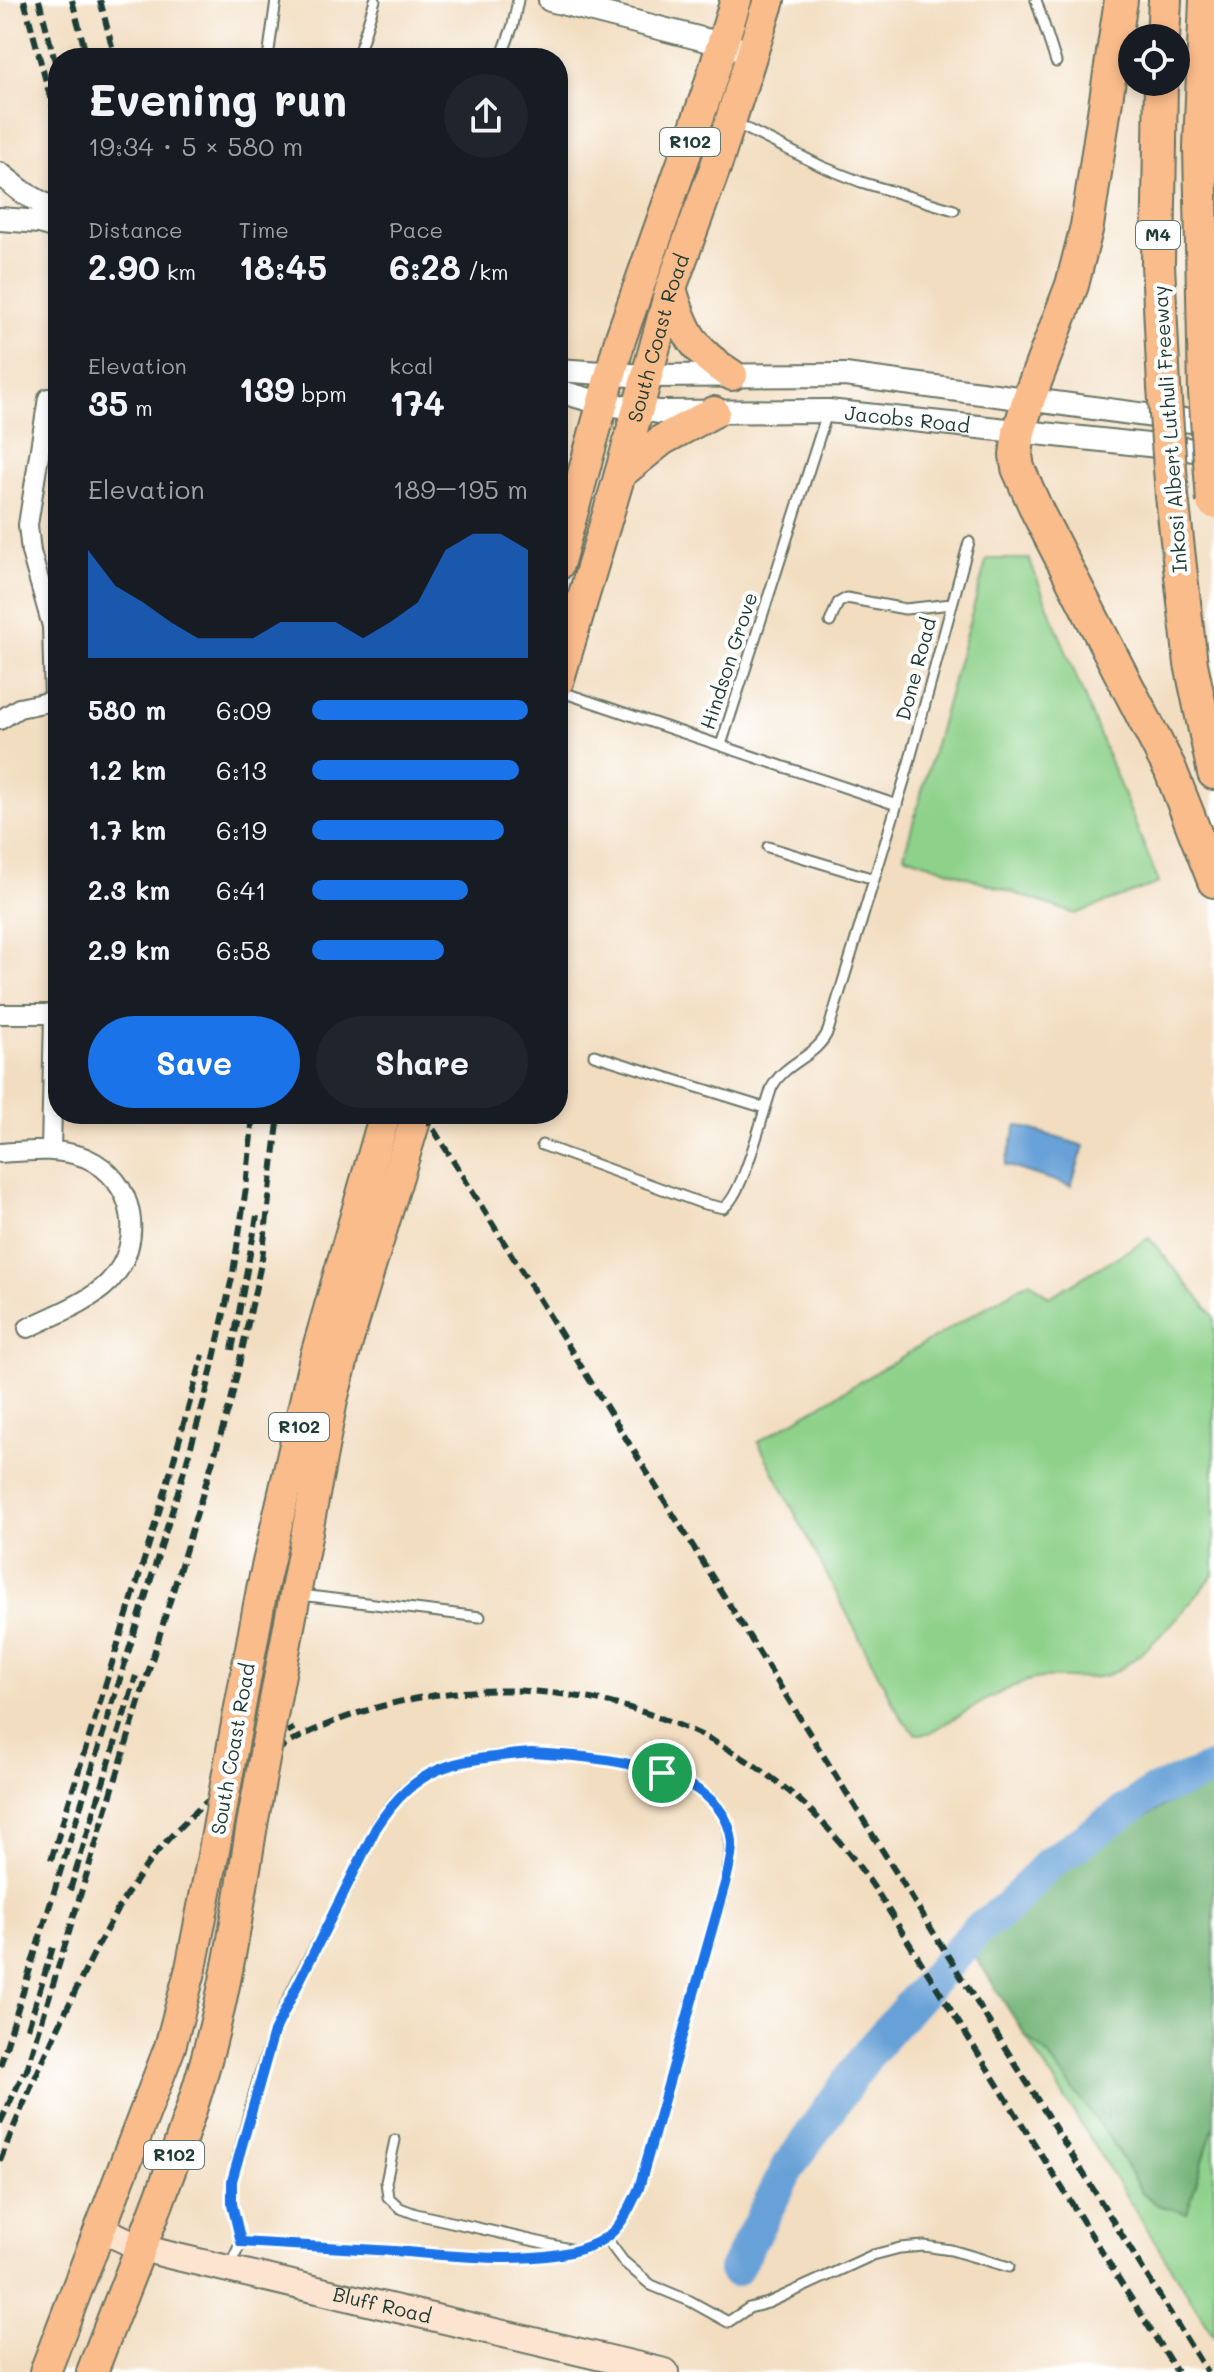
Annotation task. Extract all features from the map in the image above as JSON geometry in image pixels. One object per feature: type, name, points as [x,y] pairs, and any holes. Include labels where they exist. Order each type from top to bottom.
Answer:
[{"type":"highway","name":"South Coast Road","points":[[568,528],[605,389],[736,0]]},
{"type":"highway","name":"South Coast Road","points":[[568,648],[671,288],[731,121],[769,0]]},
{"type":"highway","points":[[1121,0],[1087,226],[1072,285],[1029,398],[1016,455],[1028,491],[1170,769],[1214,881]]},
{"type":"highway","points":[[1164,24],[1165,0]]},
{"type":"highway","name":"Inkosi Albert Luthuli Freeway","points":[[1206,0],[1200,147],[1205,392],[1214,508]]},
{"type":"highway","name":"Inkosi Albert Luthuli Freeway","points":[[1161,96],[1158,264],[1172,496],[1191,664],[1214,773]]},
{"type":"highway","points":[[671,288],[676,307],[693,343],[709,361],[732,375]]},
{"type":"highway","points":[[620,474],[662,440],[714,412]]},
{"type":"highway","name":"South Coast Road","points":[[45,2372],[170,2047],[191,1968],[262,1589],[310,1377],[382,1124]]},
{"type":"highway","name":"South Coast Road","points":[[92,2372],[142,2248],[206,2061],[223,1990],[332,1400],[414,1124]]},
{"type":"main road","name":"Bluff Road","points":[[101,2229],[142,2248],[665,2372]]},
{"type":"street","points":[[550,0],[754,52]]},
{"type":"street","points":[[0,174],[48,206]]},
{"type":"street","points":[[0,219],[48,225]]},
{"type":"street","points":[[568,374],[605,389]]},
{"type":"street","name":"Jacobs Road","points":[[605,389],[645,376],[845,375],[1214,424]]},
{"type":"street","points":[[568,391],[605,389]]},
{"type":"street","name":"Jacobs Road","points":[[605,389],[637,410],[828,411],[1214,452]]},
{"type":"street","points":[[48,398],[28,525],[31,552],[48,612]]},
{"type":"street","points":[[0,720],[19,708],[48,702]]},
{"type":"street","points":[[0,1014],[48,1015]]},
{"type":"street","points":[[51,1150],[52,1124]]},
{"type":"street","points":[[0,1153],[51,1150],[85,1157],[117,1180],[131,1214],[132,1232],[128,1252],[108,1283],[90,1296],[28,1328]]},
{"type":"lane","points":[[269,48],[276,0]]},
{"type":"lane","points":[[360,48],[375,0]]},
{"type":"lane","points":[[505,48],[518,0]]},
{"type":"lane","points":[[1036,0],[1056,62]]},
{"type":"lane","points":[[731,121],[823,167],[861,182],[954,210]]},
{"type":"lane","name":"Hindson Grove","points":[[828,411],[721,745],[897,805]]},
{"type":"lane","name":"Done Road","points":[[542,1145],[701,1203],[723,1208],[731,1203],[779,1073],[810,1055],[823,1043],[836,1009],[897,805],[969,542]]},
{"type":"lane","points":[[830,622],[838,603],[847,598],[905,609],[952,604]]},
{"type":"lane","points":[[568,693],[721,745]]},
{"type":"lane","points":[[768,847],[874,879]]},
{"type":"lane","points":[[594,1055],[765,1108]]},
{"type":"lane","points":[[294,1594],[480,1617]]},
{"type":"lane","points":[[229,2269],[241,2242],[232,2204],[232,2181],[274,2032],[376,1828],[391,1804],[405,1790],[449,1764],[531,1753],[580,1755],[662,1773],[700,1792],[716,1804],[727,1822],[732,1843],[726,1880],[639,2188],[621,2222],[606,2238],[573,2250],[507,2259],[241,2242]]},
{"type":"lane","points":[[395,2140],[386,2182],[388,2197],[400,2208],[573,2250]]},
{"type":"lane","points":[[606,2238],[623,2261],[651,2285],[690,2301],[728,2322],[749,2308],[768,2303],[873,2255],[900,2248],[924,2246],[951,2250],[1009,2267]]},
{"type":"green space","points":[[987,559],[1029,559],[1159,883],[1075,914],[904,855]]},
{"type":"green space","points":[[1149,1238],[1214,1316],[1214,1574],[1165,1631],[1120,1669],[1097,1677],[1027,1681],[989,1698],[929,1733],[916,1734],[902,1720],[758,1442],[1030,1281],[1049,1297]]},
{"type":"green space","points":[[1214,1782],[1214,2124],[1187,2213],[1158,2205],[1142,2193],[1112,2141],[1046,2053],[1025,2035],[972,1951],[1056,1878],[1116,1835]]},
{"type":"green space","points":[[1025,2035],[1046,2053],[1112,2141],[1142,2193],[1158,2205],[1187,2213],[1214,2124],[1214,2336]]},
{"type":"water","points":[[1017,1125],[1084,1146],[1071,1186],[1005,1165]]},
{"type":"waterway","points":[[735,2270],[789,2166],[870,2051],[975,1932],[1009,1906],[1047,1865],[1153,1792],[1214,1769]]},
{"type":"railway","points":[[24,0],[48,89]]},
{"type":"railway","points":[[39,0],[51,48]]},
{"type":"railway","points":[[72,0],[84,48]]},
{"type":"railway","points":[[100,0],[112,48]]},
{"type":"railway","points":[[0,2066],[206,1394],[233,1273],[252,1124]]},
{"type":"railway","points":[[26,2073],[231,1401],[262,1259],[278,1124]]},
{"type":"railway","points":[[430,1124],[1207,2372]]},
{"type":"railway","points":[[232,1350],[257,1216]]},
{"type":"railway","points":[[51,1860],[162,1502],[203,1355]]},
{"type":"railway","points":[[70,1890],[136,1676]]},
{"type":"railway","points":[[0,2161],[63,2017],[117,1910],[158,1851],[227,1784],[309,1732],[392,1703],[455,1693],[519,1691],[583,1697],[645,1713],[704,1736],[759,1769],[809,1809],[829,1830],[881,1898],[1177,2372]]},
{"type":"railway","points":[[227,1771],[294,1728]]},
{"type":"railway","points":[[28,2028],[53,1947]]},
{"type":"railway","points":[[0,2123],[24,2072]]},
{"type":"route","points":[[531,1753],[580,1755],[662,1773],[700,1792],[716,1804],[727,1822],[732,1843],[726,1880],[639,2188],[621,2222],[606,2238],[585,2247],[556,2254],[507,2259],[241,2242],[232,2204],[232,2181],[274,2032],[298,1979],[391,1804],[427,1775],[449,1764],[479,1758],[531,1753]]}]
